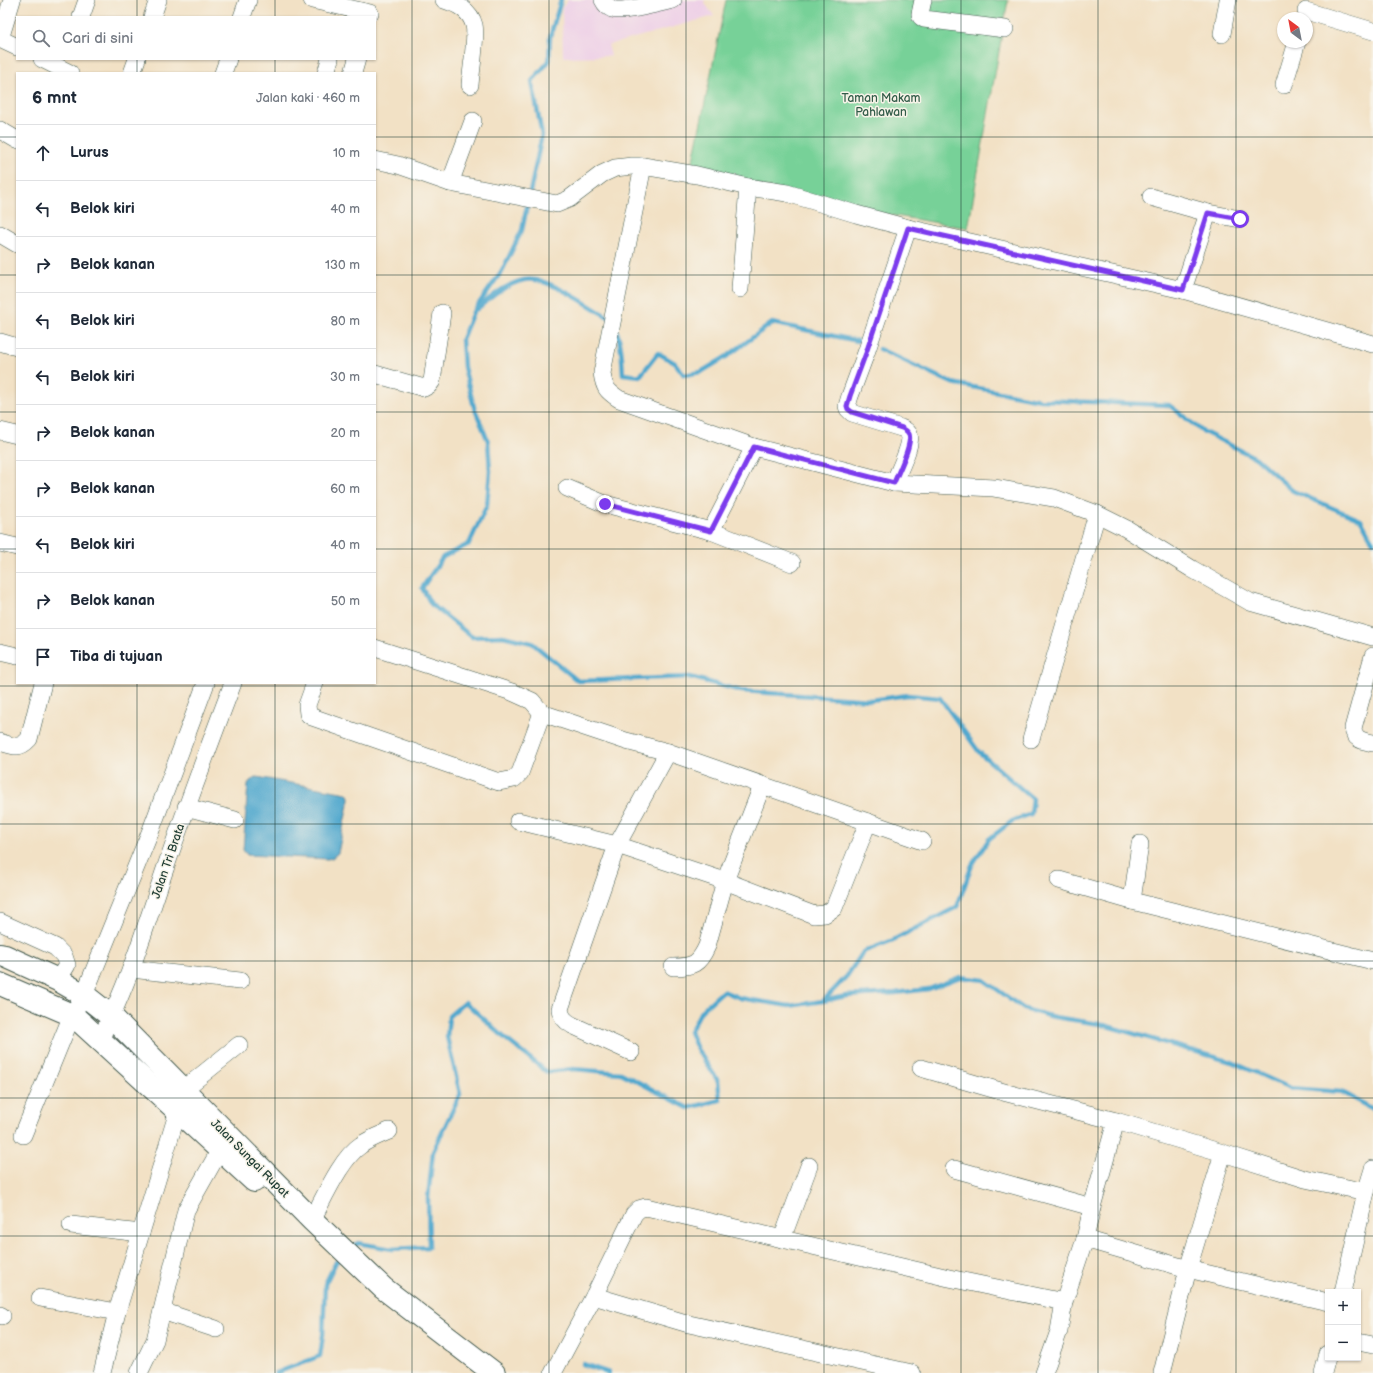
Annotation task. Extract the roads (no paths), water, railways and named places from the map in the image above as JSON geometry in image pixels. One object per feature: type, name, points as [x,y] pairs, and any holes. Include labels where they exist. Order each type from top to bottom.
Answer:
[{"type":"main road","name":"Jalan Sungai Rupat","points":[[0,955],[58,980],[84,995],[112,1017],[183,1098],[225,1143],[380,1290],[480,1373]]},
{"type":"main road","name":"Jalan Sungai Rupat","points":[[0,984],[72,1015],[100,1039],[183,1098]]},
{"type":"main road","name":"Jalan Sungai Rupat","points":[[380,1290],[494,1373]]},
{"type":"street","points":[[12,0],[0,39],[16,47]]},
{"type":"street","points":[[81,16],[87,0]]},
{"type":"street","points":[[152,16],[158,0]]},
{"type":"street","points":[[242,16],[248,0]]},
{"type":"street","points":[[312,0],[346,8],[371,10]]},
{"type":"street","points":[[444,0],[455,3],[462,8],[469,15],[474,25],[470,85]]},
{"type":"street","points":[[603,0],[606,5],[613,9],[629,9],[673,0]]},
{"type":"street","points":[[923,0],[920,14],[924,19],[1005,29]]},
{"type":"street","points":[[1222,34],[1228,0]]},
{"type":"street","points":[[1306,10],[1373,31]]},
{"type":"street","points":[[1284,85],[1295,48]]},
{"type":"street","points":[[45,60],[66,67]]},
{"type":"street","points":[[132,72],[137,60]]},
{"type":"street","points":[[223,72],[228,60]]},
{"type":"street","points":[[326,72],[330,60]]},
{"type":"street","points":[[353,72],[357,60]]},
{"type":"street","points":[[450,184],[473,121]]},
{"type":"street","points":[[0,130],[16,139]]},
{"type":"street","points":[[376,160],[398,165],[450,184],[557,204],[569,199],[602,174],[615,168],[643,166],[697,175],[748,187],[787,194],[908,228],[1183,290],[1373,344]]},
{"type":"street","points":[[643,166],[602,373],[607,391],[619,400],[754,447],[894,483],[994,488],[1054,498],[1097,514],[1127,529],[1192,569],[1250,602],[1373,637]]},
{"type":"street","points":[[740,288],[748,187]]},
{"type":"street","points":[[1151,197],[1208,213],[1240,219]]},
{"type":"street","points":[[1183,290],[1208,213]]},
{"type":"street","points":[[894,483],[909,446],[909,434],[902,428],[852,412],[847,406],[908,228]]},
{"type":"street","points":[[0,234],[16,243]]},
{"type":"street","points":[[376,374],[424,388],[429,385],[432,381],[442,313]]},
{"type":"street","points":[[0,342],[16,347]]},
{"type":"street","points":[[0,431],[16,435]]},
{"type":"street","points":[[711,531],[754,447]]},
{"type":"street","points":[[567,488],[605,504],[711,531],[792,563]]},
{"type":"street","points":[[1032,739],[1097,514]]},
{"type":"street","points":[[0,543],[16,547]]},
{"type":"street","points":[[376,648],[512,692],[532,701],[542,713],[626,741],[668,752],[922,841]]},
{"type":"street","points":[[0,652],[16,656]]},
{"type":"street","points":[[1373,656],[1353,728],[1357,738],[1364,742],[1373,743]]},
{"type":"street","points":[[8,745],[24,745],[29,739],[43,684]]},
{"type":"street","points":[[23,1135],[72,1015],[84,995],[151,830],[206,684]]},
{"type":"street","name":"Jalan Tri Brata","points":[[100,1039],[112,1017],[131,969],[186,807],[233,684]]},
{"type":"street","points":[[315,684],[307,705],[308,714],[312,717],[499,782],[514,779],[520,773],[542,713]]},
{"type":"street","points":[[631,1052],[565,1021],[561,1015],[560,1009],[617,845],[668,752]]},
{"type":"street","points":[[171,775],[195,783]]},
{"type":"street","points":[[673,967],[690,966],[699,960],[707,946],[725,881],[762,786]]},
{"type":"street","points":[[186,807],[235,820]]},
{"type":"street","points":[[518,821],[617,845],[725,881],[814,915],[825,914],[834,908],[868,822]]},
{"type":"street","points":[[1132,901],[1140,844]]},
{"type":"street","points":[[1059,880],[1132,901],[1373,961]]},
{"type":"street","points":[[0,922],[55,948],[64,956],[66,964],[58,980]]},
{"type":"street","points":[[131,969],[240,981]]},
{"type":"street","points":[[102,1373],[117,1312],[183,1098],[239,1044]]},
{"type":"street","points":[[920,1068],[1007,1094],[1116,1122],[1305,1178],[1366,1192]]},
{"type":"street","points":[[1044,1373],[1059,1331],[1064,1302],[1085,1239],[1092,1207],[1116,1122]]},
{"type":"street","points":[[316,1229],[337,1175],[352,1152],[362,1144],[389,1131]]},
{"type":"street","points":[[139,1373],[154,1340],[186,1210],[225,1143]]},
{"type":"street","points":[[1165,1372],[1188,1269],[1223,1153]]},
{"type":"street","points":[[782,1239],[809,1166]]},
{"type":"street","points":[[954,1169],[1092,1207]]},
{"type":"street","points":[[1344,1289],[1366,1192],[1373,1169]]},
{"type":"street","points":[[553,1373],[594,1296],[634,1214],[639,1209],[646,1207],[949,1278],[1064,1302]]},
{"type":"street","points":[[71,1225],[141,1233]]},
{"type":"street","points":[[1085,1239],[1188,1269],[1325,1301]]},
{"type":"street","points":[[594,1296],[689,1324],[912,1373]]},
{"type":"street","points":[[40,1298],[117,1312]]},
{"type":"street","points":[[162,1311],[216,1329]]},
{"type":"street","points":[[1361,1343],[1373,1345]]},
{"type":"street","points":[[1323,1373],[1326,1361]]},
{"type":"water","points":[[257,777],[347,793],[349,800],[338,853],[332,858],[328,859],[247,855],[243,850],[248,784]]},
{"type":"waterway","points":[[561,0],[550,37],[549,61],[532,81],[542,135],[522,230],[502,271],[473,312],[462,339],[464,367],[474,407],[488,441],[490,471],[487,505],[469,544],[443,557],[422,588],[431,604],[472,637],[503,636],[532,643],[578,681],[690,677],[741,691],[871,700],[908,695],[940,698],[979,752],[1033,799],[1031,814],[1012,821],[989,839],[972,865],[957,907],[893,940],[863,952],[847,976],[823,1001]]},
{"type":"waterway","points":[[477,309],[505,288],[517,282],[533,280],[544,282],[556,287],[610,318]]},
{"type":"waterway","points":[[616,330],[621,346],[623,374],[640,376],[658,353],[675,363],[684,375],[701,372],[729,355],[772,323],[858,341]]},
{"type":"waterway","points":[[879,349],[952,383],[1040,400],[1169,405],[1202,431],[1256,458],[1293,491],[1361,520],[1373,542]]},
{"type":"waterway","points":[[351,1249],[358,1243],[392,1249],[429,1247],[428,1198],[433,1152],[460,1094],[447,1037],[449,1016],[465,1002],[506,1039],[547,1072],[573,1069],[621,1073],[688,1108],[720,1100],[718,1081],[697,1049],[690,1032],[701,1011],[723,991],[740,998],[789,1006],[846,996],[929,989],[960,977],[984,980],[1024,1009],[1054,1017],[1100,1024],[1232,1062],[1290,1088],[1342,1092],[1373,1109]]},
{"type":"waterway","points":[[276,1373],[320,1356],[323,1335],[325,1284],[336,1262],[342,1257]]},
{"type":"waterway","points":[[583,1364],[609,1373]]},
{"type":"park label","name":"Taman Makam Pahlawan","points":[[881,105]]}]
